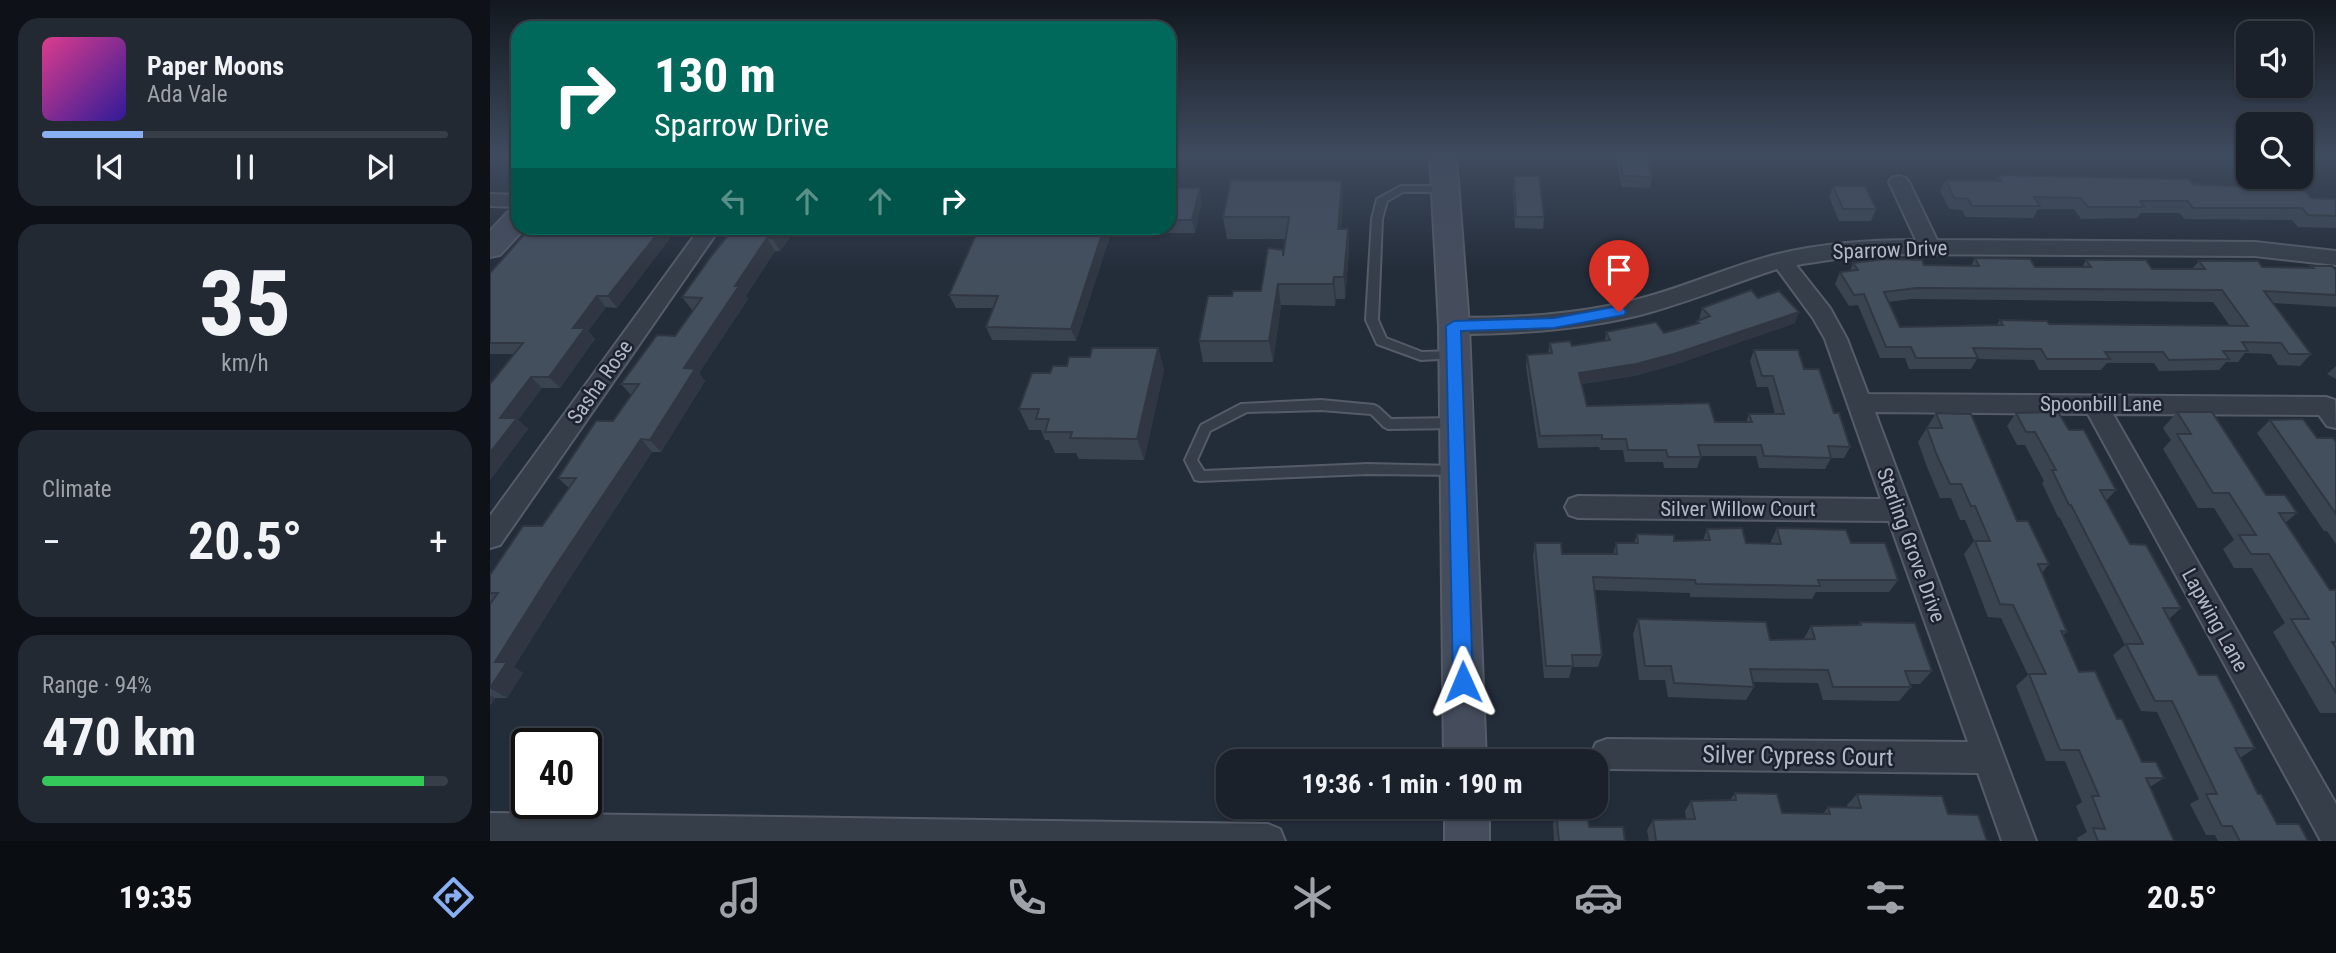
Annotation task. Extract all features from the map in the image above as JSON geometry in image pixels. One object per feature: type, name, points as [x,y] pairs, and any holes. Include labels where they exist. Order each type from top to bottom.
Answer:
[{"type":"street","points":[[1445,194],[1454,341],[1465,749]]},
{"type":"street","points":[[1904,194],[1930,247]]},
{"type":"street","points":[[490,200],[511,201]]},
{"type":"street","points":[[490,248],[511,226]]},
{"type":"street","name":"Sasha Rose","points":[[490,537],[705,235]]},
{"type":"street","name":"Sparrow Drive","points":[[1454,341],[1528,325],[1598,316],[1640,307],[1781,260],[1868,247],[2255,249],[2336,258]]},
{"type":"street","name":"Sterling Grove Drive","points":[[1781,260],[1822,314],[1836,338],[2019,841]]},
{"type":"street","name":"Spoonbill Lane","points":[[1860,403],[2326,406],[2336,419]]},
{"type":"street","name":"Lapwing Lane","points":[[2095,404],[2336,836]]},
{"type":"street","name":"Silver Willow Court","points":[[1578,507],[1898,510]]},
{"type":"street","name":"Silver Cypress Court","points":[[1608,754],[1989,758]]},
{"type":"street","points":[[1466,819],[1467,841]]},
{"type":"street","points":[[490,829],[912,838],[1268,841]]},
{"type":"lane","points":[[1391,194],[1382,199],[1377,219],[1371,320],[1381,341],[1421,356],[1454,341]]},
{"type":"lane","points":[[1456,423],[1388,424],[1374,410],[1321,405],[1245,407],[1205,428],[1191,460],[1200,476],[1368,469],[1458,471]]},
{"type":"building","points":[[1176,194],[1198,194],[1192,220],[1176,220]]},
{"type":"building","points":[[1228,194],[1341,194],[1338,229],[1348,229],[1344,277],[1334,277],[1333,284],[1278,284],[1269,341],[1199,341],[1208,296],[1232,296],[1233,291],[1261,291],[1268,248],[1283,250],[1283,256],[1289,217],[1223,217]]},
{"type":"building","points":[[1515,194],[1541,194],[1544,217],[1516,217]]},
{"type":"building","points":[[1837,194],[1869,194],[1876,209],[1843,209]]},
{"type":"building","points":[[1952,194],[2308,194],[2311,198],[2336,199],[2336,216],[2308,215],[2302,208],[2193,208],[2188,201],[2140,201],[2144,207],[2088,207],[2081,198],[2034,197],[2040,206],[1972,206],[1968,199],[1954,198]]},
{"type":"building","points":[[524,235],[656,235],[608,296],[597,296],[573,328],[585,328],[549,377],[531,377],[500,418],[517,418],[490,453],[490,384],[523,343],[490,343],[490,273]]},
{"type":"building","points":[[728,235],[774,235],[767,238],[735,286],[739,286],[684,368],[695,369],[650,440],[641,439],[495,662],[507,662],[490,688],[490,604],[498,593],[490,593],[490,575],[523,526],[542,526],[576,478],[558,478],[596,421],[613,421],[639,384],[621,384],[657,335],[675,336],[702,298],[682,297]]},
{"type":"building","points":[[976,235],[1102,235],[1071,329],[986,327],[998,296],[949,295]]},
{"type":"building","points":[[1975,258],[2030,259],[2035,267],[2091,267],[2086,260],[2146,260],[2152,269],[2205,269],[2199,261],[2258,261],[2262,267],[2332,266],[2336,270],[2336,295],[2264,291],[2311,354],[2289,354],[2281,343],[2242,342],[2248,351],[2223,351],[2229,359],[2169,360],[2163,352],[2105,352],[2110,359],[2047,359],[2041,349],[1973,348],[1978,358],[1916,358],[1911,347],[1886,347],[1864,294],[1854,295],[1840,272],[1858,270],[1853,263],[1885,259],[1922,260],[1924,265],[1979,266]],"holes":[[[1916,288],[2222,290],[2248,326],[2049,324],[2047,321],[2000,320],[2003,325],[1900,327],[1884,292]]]},
{"type":"building","points":[[1751,290],[1758,298],[1779,291],[1799,312],[1677,353],[1636,364],[1579,373],[1587,406],[1709,403],[1715,422],[1752,422],[1749,414],[1784,414],[1773,376],[1762,376],[1754,350],[1798,350],[1804,369],[1819,369],[1834,413],[1839,413],[1850,447],[1828,446],[1831,458],[1764,456],[1761,445],[1698,445],[1701,457],[1668,457],[1666,450],[1628,450],[1626,439],[1602,439],[1602,435],[1540,436],[1527,355],[1552,353],[1550,343],[1570,341],[1572,346],[1610,340],[1606,332],[1656,322],[1664,333],[1699,323],[1697,321],[1710,316],[1702,308]]},
{"type":"building","points":[[1092,348],[1158,348],[1137,439],[1070,438],[1072,432],[1045,432],[1049,419],[1036,419],[1039,409],[1019,409],[1032,373],[1050,373],[1053,366],[1067,366],[1069,357],[1090,357]]},
{"type":"building","points":[[2058,412],[2069,430],[2084,430],[2116,490],[2100,490],[2130,544],[2146,545],[2181,608],[2163,608],[2199,675],[2217,675],[2255,748],[2235,748],[2258,794],[2261,794],[2277,824],[2299,824],[2308,841],[2240,841],[2232,826],[2222,826],[2206,794],[2217,794],[2172,701],[2155,701],[2126,644],[2143,644],[2069,505],[2052,470],[2056,470],[2035,432],[2026,432],[2016,413]]},
{"type":"building","points":[[2177,412],[2212,412],[2266,495],[2285,495],[2297,513],[2279,513],[2330,590],[2336,590],[2336,642],[2332,642],[2336,648],[2336,693],[2291,619],[2309,619],[2269,554],[2251,554],[2239,535],[2256,535],[2229,493],[2213,493],[2177,434],[2191,434]]},
{"type":"building","points":[[1936,413],[1971,414],[2017,521],[2028,521],[2049,564],[2038,564],[2067,632],[2061,631],[2079,672],[2095,671],[2117,719],[2122,719],[2142,762],[2156,762],[2164,778],[2146,778],[2174,841],[2098,841],[2093,828],[2105,829],[2092,796],[2099,796],[2079,750],[2060,750],[2029,674],[2046,674],[2013,605],[2000,604],[1975,541],[1990,541],[1975,506],[1971,506],[1961,484],[1950,484],[1936,453],[1927,428],[1942,428]]},
{"type":"building","points":[[2303,419],[2317,438],[2333,438],[2336,442],[2336,514],[2270,420]]},
{"type":"building","points":[[1742,528],[1746,543],[1781,544],[1777,528],[1846,530],[1851,543],[1885,543],[1898,580],[1818,580],[1820,586],[1696,584],[1695,580],[1593,577],[1602,655],[1572,655],[1573,666],[1546,666],[1535,543],[1561,543],[1562,554],[1617,554],[1616,543],[1638,543],[1637,534],[1674,535],[1674,541],[1710,540],[1707,529]]},
{"type":"building","points":[[1638,619],[1766,622],[1770,640],[1815,639],[1811,626],[1861,625],[1860,622],[1915,623],[1932,671],[1905,671],[1911,687],[1833,687],[1828,670],[1750,669],[1754,687],[1674,683],[1671,666],[1645,666]]},
{"type":"building","points":[[1735,793],[1777,794],[1782,813],[1830,814],[1828,807],[1861,808],[1857,794],[1942,796],[1948,814],[1978,815],[1987,841],[1656,841],[1653,820],[1695,819],[1691,801],[1736,800]]},
{"type":"building","points":[[1557,819],[1588,819],[1589,827],[1623,827],[1625,841],[1559,841]]},
{"type":"route","points":[[1463,682],[1454,326],[1554,323],[1619,312]]}]
